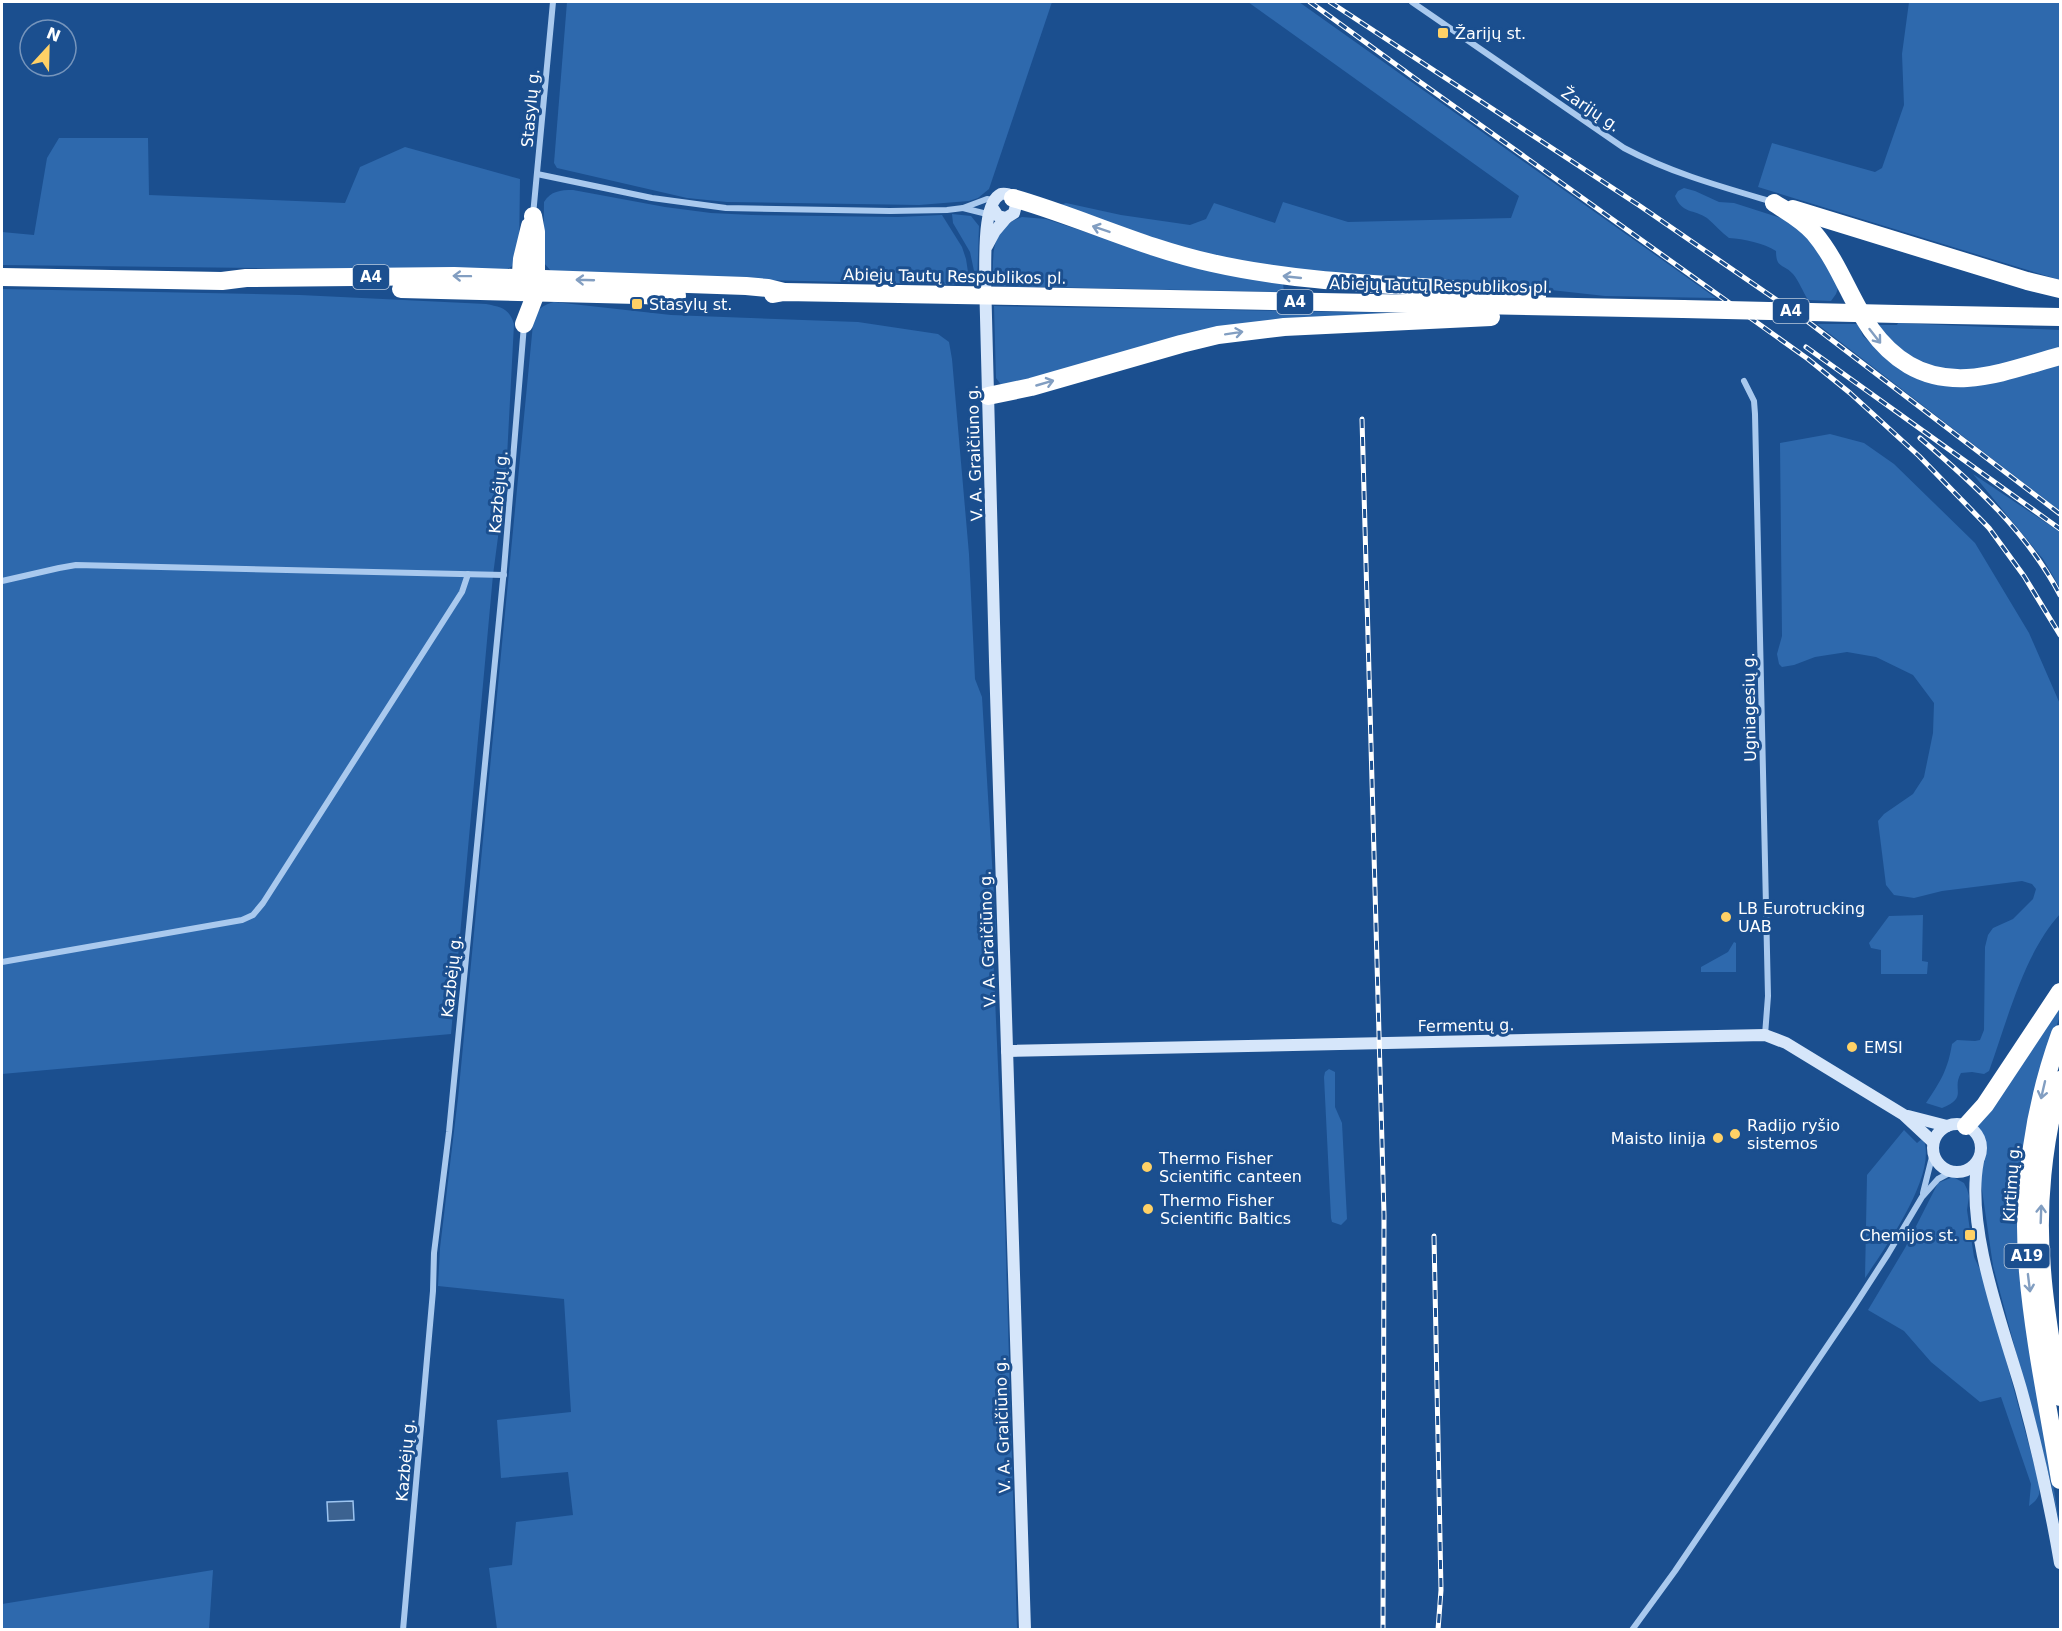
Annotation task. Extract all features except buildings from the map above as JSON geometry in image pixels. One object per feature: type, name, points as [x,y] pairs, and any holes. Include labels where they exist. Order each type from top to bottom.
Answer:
[{"type":"highway","points":[[1013,198],[1156,248],[1235,268],[1294,277],[1508,293],[1600,308]]},
{"type":"highway","points":[[1774,202],[2027,281],[2061,289]]},
{"type":"highway","points":[[1774,202],[1802,222],[1826,248],[1868,328],[1889,351],[1913,367],[1938,376],[1966,378],[1983,376],[2061,356]]},
{"type":"highway","points":[[524,324],[528,285],[525,242],[533,216]]},
{"type":"highway","points":[[1826,248],[1826,233],[1830,228],[1841,224]]},
{"type":"highway","name":"Abiejų Tautų Respublikos pl.","points":[[2,278],[222,281],[246,285],[746,286],[784,292],[2061,317]]},
{"type":"highway","points":[[2027,281],[2038,288],[2041,294],[2038,304],[2029,316]]},
{"type":"highway","points":[[988,396],[1031,387],[1180,344],[1229,333],[1284,327],[1506,316],[1575,308]]},
{"type":"highway","points":[[1966,1126],[1984,1105],[2061,992]]},
{"type":"highway","name":"Kirtimų g.","points":[[2061,1034],[2045,1084],[2035,1131],[2028,1186],[2026,1228],[2032,1310],[2061,1480]]},
{"type":"highway","name":"A19","points":[[2061,1080],[2048,1134],[2041,1195],[2040,1248],[2046,1307],[2061,1397]]},
{"type":"main road","points":[[1001,194],[1009,194],[1013,198],[1016,210],[996,211],[1001,194]]},
{"type":"main road","name":"V. A. Graičiūno g.","points":[[987,247],[995,231],[996,211]]},
{"type":"main road","name":"V. A. Graičiūno g.","points":[[996,211],[986,230],[985,279],[1025,1629]]},
{"type":"main road","name":"Fermentų g.","points":[[1007,1051],[1766,1035],[1786,1043],[1904,1115],[1947,1126]]},
{"type":"main road","name":"Fermentų g.","points":[[1904,1115],[1933,1148]]},
{"type":"main road","points":[[1959,1124],[1966,1126],[1972,1129],[1980,1141],[1980,1155],[1977,1161],[1970,1169],[1955,1172],[1939,1165],[1933,1148],[1938,1133],[1947,1126],[1959,1124]]},
{"type":"main road","name":"Kirtimų g.","points":[[1977,1161],[1976,1195],[1984,1257],[2040,1461],[2061,1563]]},
{"type":"main road","name":"Kirtimų g.","points":[[1955,1172],[1976,1195]]},
{"type":"street","name":"Stasylų g.","points":[[533,216],[542,140],[553,2]]},
{"type":"street","name":"Žarijų g.","points":[[1412,2],[1624,148],[1647,160],[1694,178],[1774,202]]},
{"type":"street","points":[[537,174],[652,198],[726,208],[890,211],[963,208],[996,211]]},
{"type":"street","points":[[963,208],[987,199],[996,211]]},
{"type":"street","name":"Kazbėjų g.","points":[[404,1629],[433,1291],[434,1253],[449,1132],[504,575],[524,324]]},
{"type":"street","name":"Ugniagesių g.","points":[[1744,381],[1754,400],[1755,414],[1768,996],[1766,1035]]},
{"type":"street","points":[[2,581],[76,566],[504,575]]},
{"type":"street","points":[[2,962],[242,920],[253,915],[263,903],[462,592],[468,574]]},
{"type":"street","points":[[1922,1197],[1933,1148]]},
{"type":"street","points":[[1632,1629],[1675,1571],[1853,1308],[1922,1197],[1938,1179],[1955,1172]]},
{"type":"shaded area","points":[[567,2],[1052,2],[989,189],[978,198],[969,201],[919,205],[727,202],[687,198],[557,168],[554,163]]},
{"type":"shaded area","points":[[1248,2],[1299,2],[1716,298],[1605,296],[1505,285],[1311,273],[1221,260],[1057,206],[1066,203],[1121,215],[1190,225],[1206,219],[1214,203],[1275,223],[1283,202],[1348,222],[1511,218],[1519,196]]},
{"type":"shaded area","points":[[1909,2],[2060,2],[2060,280],[1758,187],[1772,143],[1875,172],[1882,168],[1904,105],[1902,54]]},
{"type":"shaded area","points":[[59,138],[148,138],[149,195],[345,203],[360,167],[405,147],[520,179],[519,252],[514,264],[503,271],[2,265],[2,232],[34,235],[47,158]]},
{"type":"shaded area","points":[[1684,188],[1719,202],[1734,203],[1787,220],[1817,245],[1839,285],[1831,301],[1808,300],[1793,274],[1777,261],[1776,251],[1754,242],[1729,238],[1707,218],[1681,206],[1675,196]]},
{"type":"shaded area","points":[[573,190],[711,213],[898,217],[942,215],[962,247],[970,285],[559,275],[552,272],[543,262],[544,202],[556,192]]},
{"type":"shaded area","points":[[952,214],[971,216],[979,226],[977,285],[970,252],[953,223]]},
{"type":"shaded area","points":[[1022,217],[1046,219],[1159,256],[1283,283],[1284,292],[993,286],[993,254],[998,236],[1011,222]]},
{"type":"shaded area","points":[[2,289],[300,295],[486,304],[500,307],[510,315],[514,324],[506,476],[493,575],[451,1034],[2,1074]]},
{"type":"shaded area","points":[[554,302],[671,315],[858,322],[938,334],[949,342],[969,554],[975,679],[982,697],[996,929],[993,953],[1005,1224],[1017,1629],[497,1629],[489,1568],[512,1565],[516,1522],[573,1515],[568,1472],[501,1478],[497,1420],[571,1412],[564,1299],[438,1286],[533,324],[540,309]]},
{"type":"shaded area","points":[[994,306],[1396,313],[1307,319],[1002,386],[996,378]]},
{"type":"shaded area","points":[[1898,323],[2060,330],[2060,351],[1986,370],[1942,369],[1919,360],[1889,343],[1879,325],[1897,325]]},
{"type":"shaded area","points":[[1817,324],[1858,324],[1863,336],[1874,346],[1919,377],[2060,363],[2060,511]]},
{"type":"shaded area","points":[[1830,434],[1864,443],[1894,464],[1975,543],[2029,633],[2060,704],[2060,914],[2047,930],[2026,968],[1989,1071],[1984,1074],[1961,1073],[1958,1079],[1957,1097],[1942,1108],[1926,1103],[1943,1075],[1952,1044],[1957,1040],[1980,1040],[1984,1030],[1985,947],[1988,935],[1993,928],[2013,919],[2033,899],[2036,889],[2032,884],[2022,881],[1942,891],[1914,898],[1894,895],[1886,885],[1878,821],[1884,814],[1913,794],[1924,777],[1933,733],[1934,703],[1913,675],[1876,657],[1847,652],[1815,657],[1794,665],[1782,667],[1779,664],[1777,654],[1782,636],[1780,443]]},
{"type":"shaded area","points":[[1973,474],[2060,532],[2060,588],[2043,559]]},
{"type":"shaded area","points":[[1923,915],[1922,961],[1928,962],[1927,974],[1881,974],[1881,950],[1871,948],[1869,943],[1889,916]]},
{"type":"shaded area","points":[[1734,942],[1736,943],[1736,972],[1701,972],[1701,967],[1728,952]]},
{"type":"shaded area","points":[[2060,1000],[2060,1016],[2049,1047],[2028,1328],[2060,1527],[2051,1483],[1993,1266],[1980,1176],[1984,1140],[1976,1127]]},
{"type":"shaded area","points":[[1329,1069],[1335,1072],[1335,1107],[1342,1123],[1347,1219],[1341,1225],[1332,1222],[1331,1218],[1324,1077],[1325,1072]]},
{"type":"shaded area","points":[[1904,1130],[1917,1143],[1923,1138],[1926,1153],[1924,1170],[1908,1210],[1865,1278],[1867,1175]]},
{"type":"shaded area","points":[[1953,1177],[1964,1183],[1969,1196],[1967,1210],[1974,1257],[1984,1278],[2039,1483],[2038,1496],[2029,1506],[2031,1484],[2001,1397],[1980,1402],[1931,1362],[1904,1331],[1868,1310],[1905,1248],[1938,1183]]},
{"type":"shaded area","points":[[353,1501],[354,1520],[328,1521],[327,1502]]},
{"type":"shaded area","points":[[213,1570],[209,1629],[2,1629],[2,1604]]},
{"type":"railway","points":[[1310,2],[1808,359],[1850,393],[1919,456],[1989,528],[2024,576],[2060,635]]},
{"type":"railway","points":[[1330,2],[1640,206],[1803,318],[2060,514]]},
{"type":"railway","points":[[1806,347],[2060,529]]},
{"type":"railway","points":[[1362,419],[1384,1215],[1383,1630]]},
{"type":"railway","points":[[1920,438],[1998,510],[2032,550],[2060,595]]},
{"type":"railway","points":[[1434,1236],[1441,1590],[1438,1630]]},
{"type":"place","name":"Žarijų st.","points":[[1443,33]]},
{"type":"place","name":"Stasylų st.","points":[[637,304]]},
{"type":"place","name":"LB Eurotrucking UAB","points":[[1726,917]]},
{"type":"place","name":"EMSI","points":[[1852,1047]]},
{"type":"place","name":"Radijo ryšio sistemos","points":[[1735,1134]]},
{"type":"place","name":"Maisto linija","points":[[1718,1138]]},
{"type":"place","name":"Thermo Fisher Scientific canteen","points":[[1147,1167]]},
{"type":"place","name":"Thermo Fisher Scientific Baltics","points":[[1148,1209]]},
{"type":"place","name":"Chemijos st.","points":[[1970,1235]]}]
